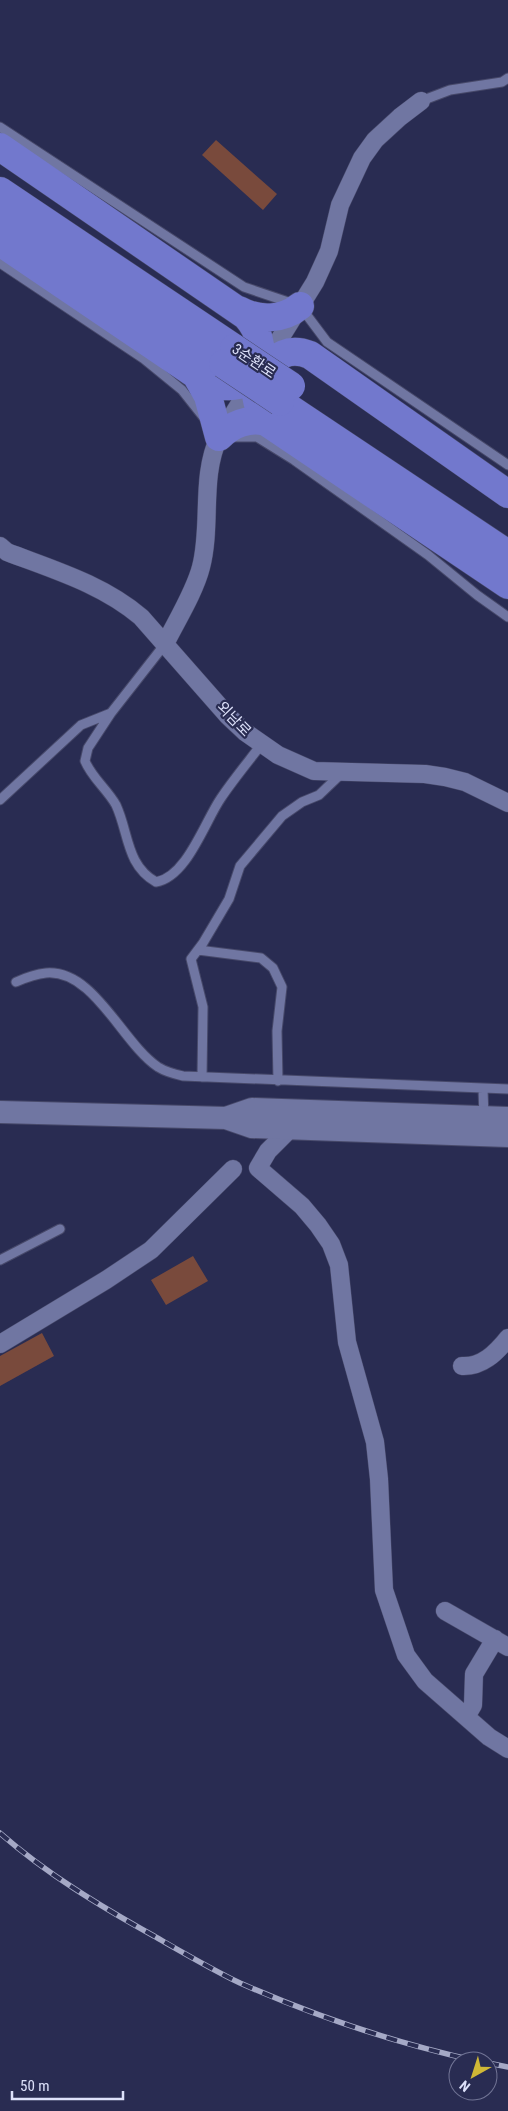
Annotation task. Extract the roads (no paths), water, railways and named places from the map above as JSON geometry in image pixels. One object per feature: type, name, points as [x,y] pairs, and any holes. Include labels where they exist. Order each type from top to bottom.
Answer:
[{"type":"highway","points":[[0,147],[240,310],[255,316],[274,317],[288,314],[300,306]]},
{"type":"highway","name":"3순환로","points":[[0,191],[229,356],[280,404],[508,554]]},
{"type":"highway","name":"3순환로","points":[[0,215],[229,356]]},
{"type":"highway","points":[[0,242],[196,375],[214,385],[230,388],[242,386],[268,364],[284,355],[300,353],[314,358]]},
{"type":"highway","points":[[300,306],[298,321],[300,337],[304,346],[314,358],[508,494]]},
{"type":"highway","points":[[240,310],[253,324],[260,336],[261,351],[255,387],[258,405],[280,404],[508,585]]},
{"type":"highway","points":[[196,375],[208,396],[219,437],[232,427],[246,422],[262,421],[280,404]]},
{"type":"highway","name":"3순환로","points":[[280,404],[508,531]]},
{"type":"street","points":[[165,644],[201,567],[210,474],[215,446],[219,437],[322,268],[340,205],[362,158],[376,140],[400,117],[421,102]]},
{"type":"street","name":"외남로","points":[[0,546],[7,552],[111,594],[141,617],[228,716],[261,745],[295,764],[314,771],[425,774],[445,777],[465,782],[508,803]]},
{"type":"street","points":[[226,1118],[252,1109],[484,1126],[508,1136]]},
{"type":"street","points":[[0,1112],[226,1118],[252,1127],[290,1129],[484,1126],[508,1118]]},
{"type":"street","points":[[290,1129],[268,1151],[258,1168],[302,1206],[318,1225],[331,1244],[339,1265],[346,1342],[375,1442],[384,1590],[406,1655],[425,1681],[489,1737],[508,1749]]},
{"type":"street","points":[[0,1344],[106,1280],[151,1250],[233,1168]]},
{"type":"street","points":[[462,1366],[474,1367],[499,1349],[508,1338]]},
{"type":"street","points":[[445,1611],[501,1643],[474,1674],[473,1705],[466,1717]]},
{"type":"lane","points":[[421,102],[450,90],[502,82],[508,78]]},
{"type":"lane","points":[[0,127],[244,287],[300,306],[327,342],[508,465]]},
{"type":"lane","points":[[0,263],[144,359],[182,390],[219,437],[257,437],[294,460],[420,549],[477,596],[508,617]]},
{"type":"lane","points":[[165,644],[110,713],[88,748],[85,761],[92,774],[106,789],[116,806],[130,853],[139,868],[156,882],[170,877],[196,844],[220,799],[261,745]]},
{"type":"lane","points":[[0,800],[82,725],[110,713]]},
{"type":"lane","points":[[202,1078],[202,1008],[191,959],[229,899],[240,866],[282,816],[302,802],[319,795],[342,773]]},
{"type":"lane","points":[[198,950],[261,958],[273,968],[282,987],[277,1031],[278,1082]]},
{"type":"lane","points":[[16,982],[46,973],[57,974],[80,983],[92,994],[145,1056],[169,1073],[202,1078],[278,1082],[508,1089]]},
{"type":"lane","points":[[483,1088],[484,1126]]},
{"type":"lane","points":[[0,1260],[60,1229]]},
{"type":"railway","points":[[0,1833],[55,1876],[94,1901],[240,1983],[327,2018],[448,2054]]},
{"type":"railway","points":[[498,2065],[508,2067]]}]
